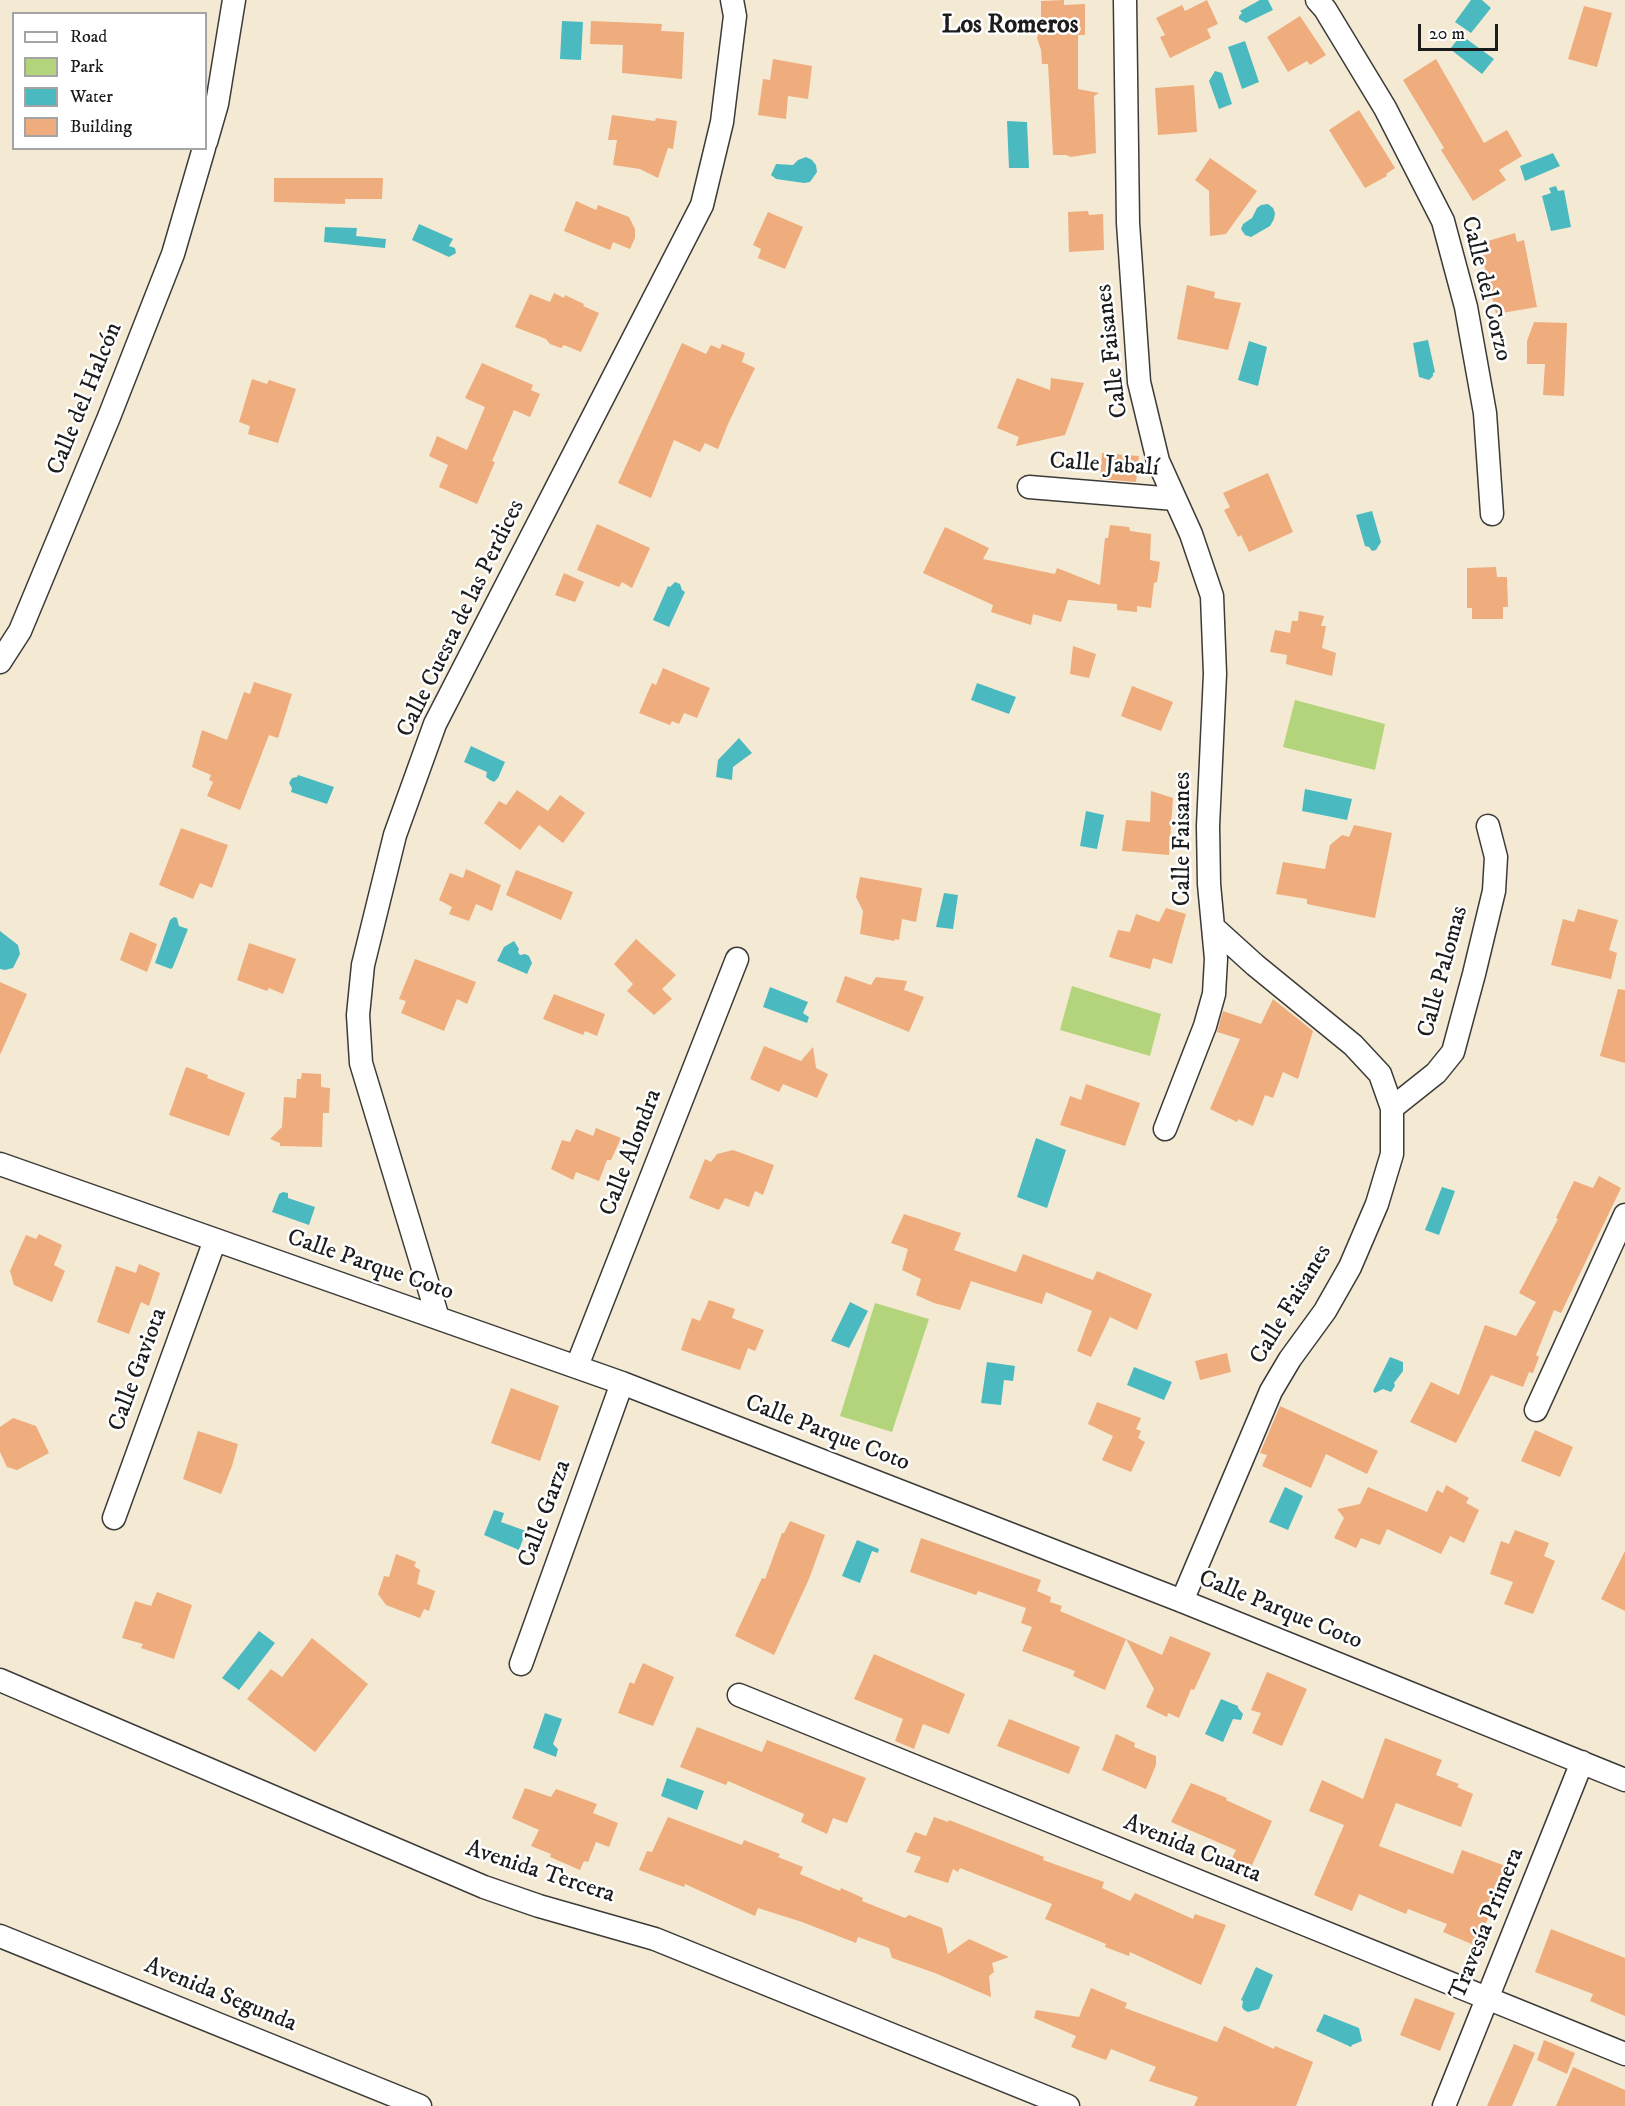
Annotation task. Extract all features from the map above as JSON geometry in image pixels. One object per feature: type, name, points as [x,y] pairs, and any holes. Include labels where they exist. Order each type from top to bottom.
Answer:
[{"type":"street","points":[[207,139],[217,104],[234,0]]},
{"type":"street","name":"Calle Cuesta de las Perdices","points":[[438,1318],[360,1064],[358,1016],[363,965],[395,835],[435,724],[702,205],[722,122],[735,16],[732,0]]},
{"type":"street","name":"Calle Faisanes","points":[[1125,0],[1128,223],[1139,382],[1158,461],[1191,534],[1212,596],[1215,674],[1208,826],[1212,927],[1353,1045],[1380,1074],[1392,1108],[1392,1154],[1377,1204],[1350,1267],[1330,1302],[1290,1359],[1271,1391],[1182,1601]]},
{"type":"street","name":"Calle del Corzo","points":[[1317,0],[1325,9],[1385,108],[1443,221],[1466,307],[1485,413],[1492,514]]},
{"type":"street","name":"Calle del Halcón","points":[[0,662],[20,631],[109,417],[172,254],[203,150]]},
{"type":"street","name":"Calle Jabalí","points":[[1029,487],[1175,499]]},
{"type":"street","name":"Calle Palomas","points":[[1392,1108],[1436,1073],[1453,1052],[1494,891],[1496,857],[1488,826]]},
{"type":"street","points":[[1165,1129],[1205,1026],[1214,994],[1216,959],[1212,927]]},
{"type":"street","name":"Calle Alondra","points":[[577,1366],[737,959]]},
{"type":"street","name":"Calle Parque Coto","points":[[0,1164],[622,1383],[1182,1601],[1625,1780]]},
{"type":"street","points":[[1536,1410],[1625,1215]]},
{"type":"street","name":"Calle Gaviota","points":[[114,1518],[215,1240]]},
{"type":"street","name":"Calle Garza","points":[[520,1664],[622,1383]]},
{"type":"street","name":"Avenida Tercera","points":[[0,1680],[484,1887],[539,1906],[655,1939],[1068,2106]]},
{"type":"street","name":"Avenida Cuarta","points":[[739,1695],[1625,2054]]},
{"type":"street","name":"Travesía Primera","points":[[1444,2106],[1582,1762]]},
{"type":"street","name":"Avenida Segunda","points":[[0,1936],[420,2106]]},
{"type":"green space","points":[[1295,700],[1385,724],[1375,770],[1283,747]]},
{"type":"green space","points":[[1072,986],[1161,1014],[1150,1056],[1060,1030]]},
{"type":"green space","points":[[875,1303],[929,1319],[892,1432],[840,1416]]},
{"type":"water","points":[[1260,0],[1268,0],[1273,10],[1246,23],[1239,19],[1242,13],[1240,11]]},
{"type":"water","points":[[1471,0],[1482,0],[1491,8],[1471,33],[1455,22]]},
{"type":"water","points":[[562,21],[583,22],[581,60],[560,59]]},
{"type":"water","points":[[1461,35],[1494,59],[1482,74],[1450,49]]},
{"type":"water","points":[[1245,41],[1259,82],[1242,89],[1228,47]]},
{"type":"water","points":[[1215,71],[1222,73],[1232,104],[1219,109],[1209,81]]},
{"type":"water","points":[[1007,121],[1027,122],[1029,168],[1009,168]]},
{"type":"water","points":[[1553,153],[1560,166],[1525,181],[1520,166]]},
{"type":"water","points":[[806,157],[816,165],[817,172],[810,182],[776,179],[771,175],[776,164],[793,165]]},
{"type":"water","points":[[1556,186],[1558,191],[1564,190],[1571,227],[1551,231],[1542,196],[1551,193],[1549,188]]},
{"type":"water","points":[[1268,204],[1275,213],[1270,226],[1251,237],[1245,235],[1241,229],[1243,224],[1252,218],[1257,208]]},
{"type":"water","points":[[419,224],[453,239],[449,246],[455,248],[456,253],[449,257],[412,240]]},
{"type":"water","points":[[325,227],[357,228],[356,236],[386,239],[385,248],[324,242]]},
{"type":"water","points":[[1428,340],[1435,372],[1429,380],[1419,377],[1413,343]]},
{"type":"water","points":[[1249,341],[1267,347],[1258,386],[1238,380]]},
{"type":"water","points":[[1372,511],[1381,542],[1376,550],[1372,551],[1365,546],[1356,515]]},
{"type":"water","points":[[675,582],[680,584],[685,592],[669,627],[653,620],[668,586],[670,587]]},
{"type":"water","points":[[977,683],[1016,697],[1009,714],[971,700]]},
{"type":"water","points":[[739,738],[752,753],[733,767],[732,780],[716,777],[718,760]]},
{"type":"water","points":[[471,746],[505,762],[494,782],[486,777],[487,772],[464,762]]},
{"type":"water","points":[[298,775],[334,787],[327,804],[291,792],[292,788],[289,783]]},
{"type":"water","points":[[1305,789],[1352,799],[1347,820],[1302,811]]},
{"type":"water","points":[[1086,811],[1104,815],[1097,849],[1080,846]]},
{"type":"water","points":[[944,893],[958,895],[953,929],[936,927]]},
{"type":"water","points":[[177,918],[179,926],[188,929],[171,969],[155,963],[170,920]]},
{"type":"water","points":[[0,931],[18,945],[20,954],[13,968],[5,970],[0,969]]},
{"type":"water","points":[[514,941],[520,955],[529,956],[532,963],[527,974],[497,961],[504,947]]},
{"type":"water","points":[[770,987],[808,1002],[803,1013],[809,1017],[807,1023],[763,1007]]},
{"type":"water","points":[[1036,1138],[1066,1150],[1047,1208],[1017,1197]]},
{"type":"water","points":[[1442,1187],[1455,1191],[1439,1235],[1425,1230]]},
{"type":"water","points":[[288,1193],[288,1198],[315,1207],[309,1225],[272,1212],[279,1194]]},
{"type":"water","points":[[850,1302],[868,1311],[849,1348],[831,1341]]},
{"type":"water","points":[[1390,1357],[1403,1362],[1403,1371],[1394,1383],[1395,1386],[1391,1392],[1383,1389],[1375,1393],[1373,1391]]},
{"type":"water","points":[[987,1362],[1015,1366],[1013,1381],[1004,1380],[1001,1405],[981,1403]]},
{"type":"water","points":[[1134,1367],[1172,1382],[1164,1400],[1127,1385]]},
{"type":"water","points":[[1285,1487],[1303,1496],[1288,1530],[1269,1522]]},
{"type":"water","points":[[494,1510],[504,1513],[501,1522],[526,1531],[519,1550],[484,1535]]},
{"type":"water","points":[[857,1540],[879,1549],[878,1553],[872,1551],[860,1583],[842,1576]]},
{"type":"water","points":[[259,1631],[275,1643],[239,1690],[222,1678]]},
{"type":"water","points":[[1221,1699],[1238,1706],[1243,1714],[1241,1720],[1233,1719],[1223,1742],[1205,1734]]},
{"type":"water","points":[[545,1713],[562,1719],[553,1744],[558,1749],[556,1757],[533,1748]]},
{"type":"water","points":[[667,1778],[704,1791],[697,1810],[661,1796]]},
{"type":"water","points":[[1256,1967],[1273,1975],[1259,2009],[1248,2012],[1242,2007],[1243,2001],[1241,2000]]},
{"type":"water","points":[[1324,2014],[1359,2028],[1362,2041],[1351,2047],[1316,2031]]},
{"type":"building","points":[[1064,0],[1064,5],[1085,4],[1085,35],[1078,35],[1078,89],[1099,93],[1094,96],[1096,153],[1071,157],[1053,155],[1048,64],[1042,64],[1037,38],[1041,26],[1041,1]]},
{"type":"building","points":[[1207,0],[1218,24],[1207,29],[1211,38],[1170,58],[1160,37],[1165,35],[1156,18],[1182,5],[1185,11]]},
{"type":"building","points":[[1584,6],[1612,13],[1597,67],[1568,59]]},
{"type":"building","points":[[1300,16],[1326,55],[1310,65],[1307,61],[1288,72],[1267,37]]},
{"type":"building","points":[[591,21],[662,24],[661,31],[684,32],[682,79],[622,73],[623,45],[590,44]]},
{"type":"building","points":[[773,59],[812,66],[808,99],[788,96],[786,119],[758,115],[763,79],[770,80]]},
{"type":"building","points":[[1436,59],[1484,143],[1507,130],[1522,156],[1499,170],[1506,180],[1473,201],[1441,150],[1444,148],[1403,80]]},
{"type":"building","points":[[1194,85],[1197,132],[1158,135],[1155,88]]},
{"type":"building","points":[[1359,110],[1395,168],[1386,174],[1387,176],[1365,188],[1329,130]]},
{"type":"building","points":[[612,115],[655,121],[656,118],[677,121],[673,149],[668,148],[658,178],[640,169],[613,165],[617,140],[608,140]]},
{"type":"building","points":[[1210,158],[1257,191],[1226,234],[1210,236],[1209,191],[1195,180]]},
{"type":"building","points":[[274,178],[383,178],[382,199],[345,199],[345,204],[274,202]]},
{"type":"building","points":[[576,201],[596,210],[598,205],[629,217],[635,229],[635,238],[630,249],[613,242],[610,250],[564,231]]},
{"type":"building","points":[[1088,211],[1089,215],[1103,214],[1104,250],[1069,252],[1068,212]]},
{"type":"building","points":[[768,212],[803,227],[785,269],[758,258],[761,249],[753,245]]},
{"type":"building","points":[[1515,233],[1517,242],[1524,240],[1537,307],[1496,314],[1481,252],[1481,243]]},
{"type":"building","points":[[1187,285],[1215,292],[1214,298],[1241,303],[1228,350],[1177,339]]},
{"type":"building","points":[[554,293],[564,298],[565,295],[599,313],[581,352],[564,345],[561,348],[550,344],[546,339],[515,327],[530,294],[550,302]]},
{"type":"building","points":[[1534,322],[1567,323],[1564,396],[1543,395],[1545,364],[1527,364],[1527,341]]},
{"type":"building","points":[[682,343],[706,354],[711,345],[720,349],[722,344],[745,353],[742,362],[755,368],[718,449],[705,443],[700,452],[674,440],[651,498],[618,483]]},
{"type":"building","points":[[482,363],[533,385],[531,390],[540,394],[530,417],[514,410],[477,504],[439,487],[448,465],[429,456],[437,436],[467,450],[485,407],[465,398]]},
{"type":"building","points":[[1017,378],[1050,390],[1051,378],[1084,383],[1065,435],[1016,446],[1019,437],[997,428]]},
{"type":"building","points":[[252,379],[267,384],[269,380],[296,389],[278,443],[248,434],[250,426],[239,422]]},
{"type":"building","points":[[1102,453],[1139,456],[1136,482],[1100,479]]},
{"type":"building","points":[[1268,473],[1293,532],[1249,552],[1241,535],[1238,537],[1224,510],[1230,507],[1223,493]]},
{"type":"building","points":[[597,524],[650,548],[632,588],[622,582],[619,587],[577,570]]},
{"type":"building","points":[[1110,525],[1129,527],[1130,531],[1151,534],[1150,560],[1160,562],[1157,582],[1154,583],[1151,608],[1137,606],[1137,612],[1117,610],[1117,604],[1068,600],[1061,622],[1033,614],[1031,625],[991,612],[993,605],[923,573],[945,527],[989,548],[983,559],[1055,574],[1057,568],[1100,585],[1105,538],[1108,538]]},
{"type":"building","points":[[1496,567],[1497,577],[1507,577],[1508,607],[1503,607],[1503,619],[1472,619],[1472,608],[1467,608],[1467,568]]},
{"type":"building","points":[[564,573],[584,582],[575,602],[555,595]]},
{"type":"building","points":[[1299,611],[1324,616],[1321,626],[1326,626],[1322,648],[1336,653],[1332,676],[1286,664],[1287,655],[1270,652],[1275,630],[1290,633],[1292,621],[1298,621]]},
{"type":"building","points":[[1073,646],[1096,654],[1089,678],[1070,674]]},
{"type":"building","points":[[663,668],[710,688],[697,718],[684,713],[679,724],[672,721],[670,725],[639,713],[652,683],[656,685]]},
{"type":"building","points":[[254,682],[292,694],[278,738],[269,735],[240,810],[207,796],[213,782],[209,780],[211,775],[192,767],[202,730],[227,740],[244,692],[250,694]]},
{"type":"building","points":[[1132,686],[1173,702],[1161,731],[1121,716]]},
{"type":"building","points":[[517,790],[548,811],[560,795],[585,813],[563,843],[539,825],[520,850],[484,823],[499,801],[506,805]]},
{"type":"building","points":[[1151,791],[1173,798],[1169,855],[1122,851],[1126,820],[1150,822]]},
{"type":"building","points":[[1354,825],[1392,833],[1375,918],[1307,904],[1307,899],[1276,894],[1283,862],[1325,869],[1330,845],[1342,835],[1349,837]]},
{"type":"building","points":[[181,828],[228,845],[212,888],[200,883],[193,899],[159,885]]},
{"type":"building","points":[[466,869],[501,885],[492,911],[476,904],[469,921],[449,914],[452,907],[439,900],[450,873],[463,878]]},
{"type":"building","points":[[516,870],[573,892],[561,920],[506,895]]},
{"type":"building","points":[[860,877],[922,888],[916,922],[902,919],[899,940],[860,934],[863,911],[856,897]]},
{"type":"building","points":[[1166,908],[1186,914],[1172,964],[1153,958],[1150,969],[1109,957],[1118,930],[1130,932],[1136,914],[1159,922]]},
{"type":"building","points":[[1578,909],[1618,920],[1609,950],[1617,953],[1611,979],[1551,965],[1563,919],[1574,922]]},
{"type":"building","points":[[130,932],[157,944],[147,972],[120,960]]},
{"type":"building","points":[[636,939],[676,975],[662,989],[672,999],[654,1015],[627,991],[633,984],[614,964]]},
{"type":"building","points":[[249,943],[296,959],[283,994],[237,980]]},
{"type":"building","points":[[415,959],[476,982],[467,1004],[457,999],[444,1031],[401,1013],[406,1001],[399,999]]},
{"type":"building","points":[[845,976],[871,985],[876,977],[907,981],[904,990],[924,997],[909,1032],[836,1002]]},
{"type":"building","points":[[0,982],[27,994],[0,1055]]},
{"type":"building","points":[[1618,989],[1625,990],[1625,1063],[1600,1056]]},
{"type":"building","points":[[554,994],[605,1014],[597,1036],[585,1031],[583,1035],[543,1019]]},
{"type":"building","points":[[1273,999],[1313,1031],[1298,1079],[1283,1072],[1273,1098],[1265,1095],[1253,1126],[1238,1119],[1237,1122],[1210,1109],[1240,1039],[1217,1032],[1223,1011],[1261,1024]]},
{"type":"building","points":[[764,1046],[801,1061],[813,1047],[816,1068],[828,1074],[817,1098],[783,1084],[779,1092],[750,1079]]},
{"type":"building","points":[[186,1067],[245,1093],[229,1136],[169,1115]]},
{"type":"building","points":[[302,1073],[321,1074],[321,1087],[330,1088],[329,1113],[323,1113],[322,1147],[280,1146],[280,1143],[270,1139],[282,1127],[284,1097],[296,1098],[297,1079],[301,1079]]},
{"type":"building","points":[[1086,1084],[1140,1103],[1125,1146],[1060,1125],[1070,1096],[1081,1100]]},
{"type":"building","points":[[596,1128],[621,1138],[611,1160],[607,1160],[599,1181],[576,1172],[573,1180],[551,1169],[562,1140],[570,1142],[576,1129],[593,1136]]},
{"type":"building","points":[[733,1150],[774,1165],[763,1195],[755,1191],[749,1207],[725,1198],[719,1210],[689,1198],[705,1159],[711,1162],[717,1154]]},
{"type":"building","points":[[1599,1176],[1621,1188],[1561,1313],[1554,1310],[1536,1355],[1539,1357],[1533,1373],[1529,1372],[1523,1387],[1491,1375],[1456,1443],[1410,1422],[1431,1382],[1459,1395],[1485,1325],[1516,1336],[1536,1302],[1519,1293],[1558,1219],[1556,1218],[1574,1181],[1593,1188]]},
{"type":"building","points":[[904,1214],[961,1233],[954,1250],[1016,1272],[1023,1254],[1093,1280],[1097,1271],[1152,1294],[1137,1330],[1110,1317],[1091,1357],[1077,1351],[1092,1311],[1046,1292],[1042,1304],[971,1281],[960,1310],[916,1295],[921,1279],[902,1270],[908,1249],[891,1243]]},
{"type":"building","points":[[39,1234],[62,1245],[54,1265],[65,1271],[52,1302],[14,1285],[10,1271],[26,1235],[36,1239]]},
{"type":"building","points":[[139,1264],[160,1273],[149,1306],[141,1302],[129,1334],[97,1322],[116,1266],[136,1273]]},
{"type":"building","points":[[709,1300],[735,1309],[732,1318],[764,1330],[755,1351],[748,1348],[740,1370],[681,1350],[692,1318],[700,1321]]},
{"type":"building","points":[[1227,1353],[1231,1372],[1200,1380],[1195,1361]]},
{"type":"building","points":[[511,1388],[559,1406],[540,1461],[491,1443]]},
{"type":"building","points":[[1097,1402],[1141,1418],[1136,1429],[1141,1431],[1138,1438],[1145,1442],[1131,1472],[1102,1460],[1113,1436],[1088,1424]]},
{"type":"building","points":[[1280,1406],[1378,1451],[1367,1474],[1326,1454],[1311,1488],[1262,1466],[1267,1455],[1260,1453]]},
{"type":"building","points":[[13,1418],[36,1426],[49,1453],[17,1470],[7,1467],[0,1452],[0,1427]]},
{"type":"building","points":[[1535,1430],[1573,1447],[1560,1477],[1521,1461]]},
{"type":"building","points":[[198,1431],[238,1444],[221,1494],[183,1479]]},
{"type":"building","points":[[1446,1485],[1469,1498],[1466,1503],[1479,1510],[1464,1543],[1450,1536],[1441,1554],[1387,1529],[1380,1545],[1361,1538],[1356,1548],[1334,1538],[1344,1518],[1337,1509],[1360,1504],[1368,1487],[1427,1512],[1437,1490],[1443,1493]]},
{"type":"building","points":[[790,1521],[825,1535],[809,1579],[774,1655],[735,1636],[762,1578],[765,1579],[782,1533]]},
{"type":"building","points":[[1515,1530],[1549,1543],[1544,1556],[1555,1561],[1533,1614],[1504,1604],[1513,1582],[1490,1574],[1501,1541],[1509,1544]]},
{"type":"building","points":[[921,1538],[1041,1580],[1037,1591],[1051,1597],[1050,1602],[1062,1606],[1060,1611],[1126,1639],[1105,1690],[1073,1676],[1075,1671],[1022,1651],[1032,1627],[1021,1623],[1026,1608],[978,1591],[976,1595],[910,1572]]},
{"type":"building","points":[[1625,1551],[1625,1611],[1601,1599]]},
{"type":"building","points":[[396,1554],[416,1562],[414,1566],[420,1570],[417,1584],[435,1591],[429,1611],[424,1609],[420,1618],[386,1605],[378,1594],[384,1576],[389,1577]]},
{"type":"building","points":[[157,1592],[192,1605],[174,1659],[141,1648],[143,1644],[122,1638],[135,1601],[151,1606]]},
{"type":"building","points":[[1170,1636],[1211,1653],[1194,1690],[1191,1689],[1179,1718],[1168,1713],[1167,1717],[1146,1707],[1154,1689],[1126,1639],[1162,1655]]},
{"type":"building","points":[[312,1638],[368,1684],[315,1752],[247,1699],[271,1669],[282,1677]]},
{"type":"building","points":[[874,1654],[965,1694],[949,1734],[923,1724],[914,1749],[895,1741],[903,1719],[854,1699]]},
{"type":"building","points":[[643,1663],[674,1677],[653,1726],[618,1713],[630,1682],[634,1684]]},
{"type":"building","points":[[1267,1672],[1307,1689],[1282,1746],[1252,1733],[1261,1713],[1251,1710]]},
{"type":"building","points":[[1009,1719],[1080,1747],[1069,1774],[997,1746]]},
{"type":"building","points":[[697,1727],[762,1752],[767,1740],[866,1778],[847,1823],[833,1818],[827,1834],[801,1822],[804,1814],[728,1781],[726,1785],[680,1767]]},
{"type":"building","points":[[1116,1734],[1135,1743],[1134,1747],[1156,1756],[1156,1765],[1146,1789],[1102,1770]]},
{"type":"building","points":[[1385,1738],[1442,1760],[1436,1775],[1459,1784],[1457,1787],[1473,1794],[1461,1827],[1396,1803],[1379,1846],[1453,1874],[1462,1850],[1511,1868],[1485,1925],[1491,1928],[1481,1948],[1443,1932],[1447,1924],[1408,1909],[1406,1914],[1359,1894],[1352,1911],[1314,1895],[1344,1825],[1309,1811],[1322,1780],[1363,1799]]},
{"type":"building","points":[[1191,1783],[1272,1821],[1248,1874],[1228,1866],[1236,1850],[1171,1822]]},
{"type":"building","points":[[525,1788],[551,1797],[556,1789],[597,1804],[593,1813],[618,1823],[609,1847],[596,1842],[588,1862],[584,1861],[580,1870],[531,1846],[539,1830],[512,1818]]},
{"type":"building","points":[[668,1817],[742,1845],[744,1840],[780,1854],[778,1857],[803,1867],[800,1874],[840,1891],[841,1888],[863,1898],[862,1901],[905,1918],[909,1915],[942,1928],[948,1954],[969,1939],[1009,1957],[992,1963],[994,1972],[989,1976],[991,1997],[935,1973],[892,1958],[889,1948],[858,1937],[856,1943],[758,1908],[755,1916],[685,1884],[684,1887],[639,1870],[647,1851],[652,1852]]},
{"type":"building","points":[[934,1817],[948,1822],[949,1820],[1044,1857],[1043,1860],[1104,1882],[1102,1888],[1130,1901],[1135,1893],[1193,1919],[1195,1914],[1226,1925],[1201,1985],[1130,1952],[1129,1956],[1105,1947],[1106,1944],[1045,1919],[1052,1904],[960,1868],[958,1872],[953,1869],[948,1883],[914,1872],[921,1857],[906,1852],[915,1832],[926,1836]]},
{"type":"building","points":[[1551,1929],[1625,1958],[1625,2016],[1590,2001],[1593,1994],[1535,1972]]},
{"type":"building","points":[[1091,1988],[1127,2003],[1125,2008],[1217,2042],[1224,2026],[1274,2049],[1275,2046],[1313,2062],[1296,2106],[1194,2106],[1198,2097],[1149,2081],[1156,2067],[1111,2049],[1106,2060],[1071,2047],[1076,2036],[1034,2018],[1036,2010],[1079,2017]]},
{"type":"building","points":[[1415,1998],[1455,2013],[1440,2051],[1400,2035]]},
{"type":"building","points":[[1544,2040],[1575,2053],[1567,2074],[1537,2060]]},
{"type":"building","points":[[1514,2044],[1535,2053],[1512,2106],[1487,2106]]},
{"type":"building","points":[[1573,2067],[1625,2090],[1625,2106],[1556,2106]]},
{"type":"district","name":"Los Romeros","points":[[1010,27]]}]
